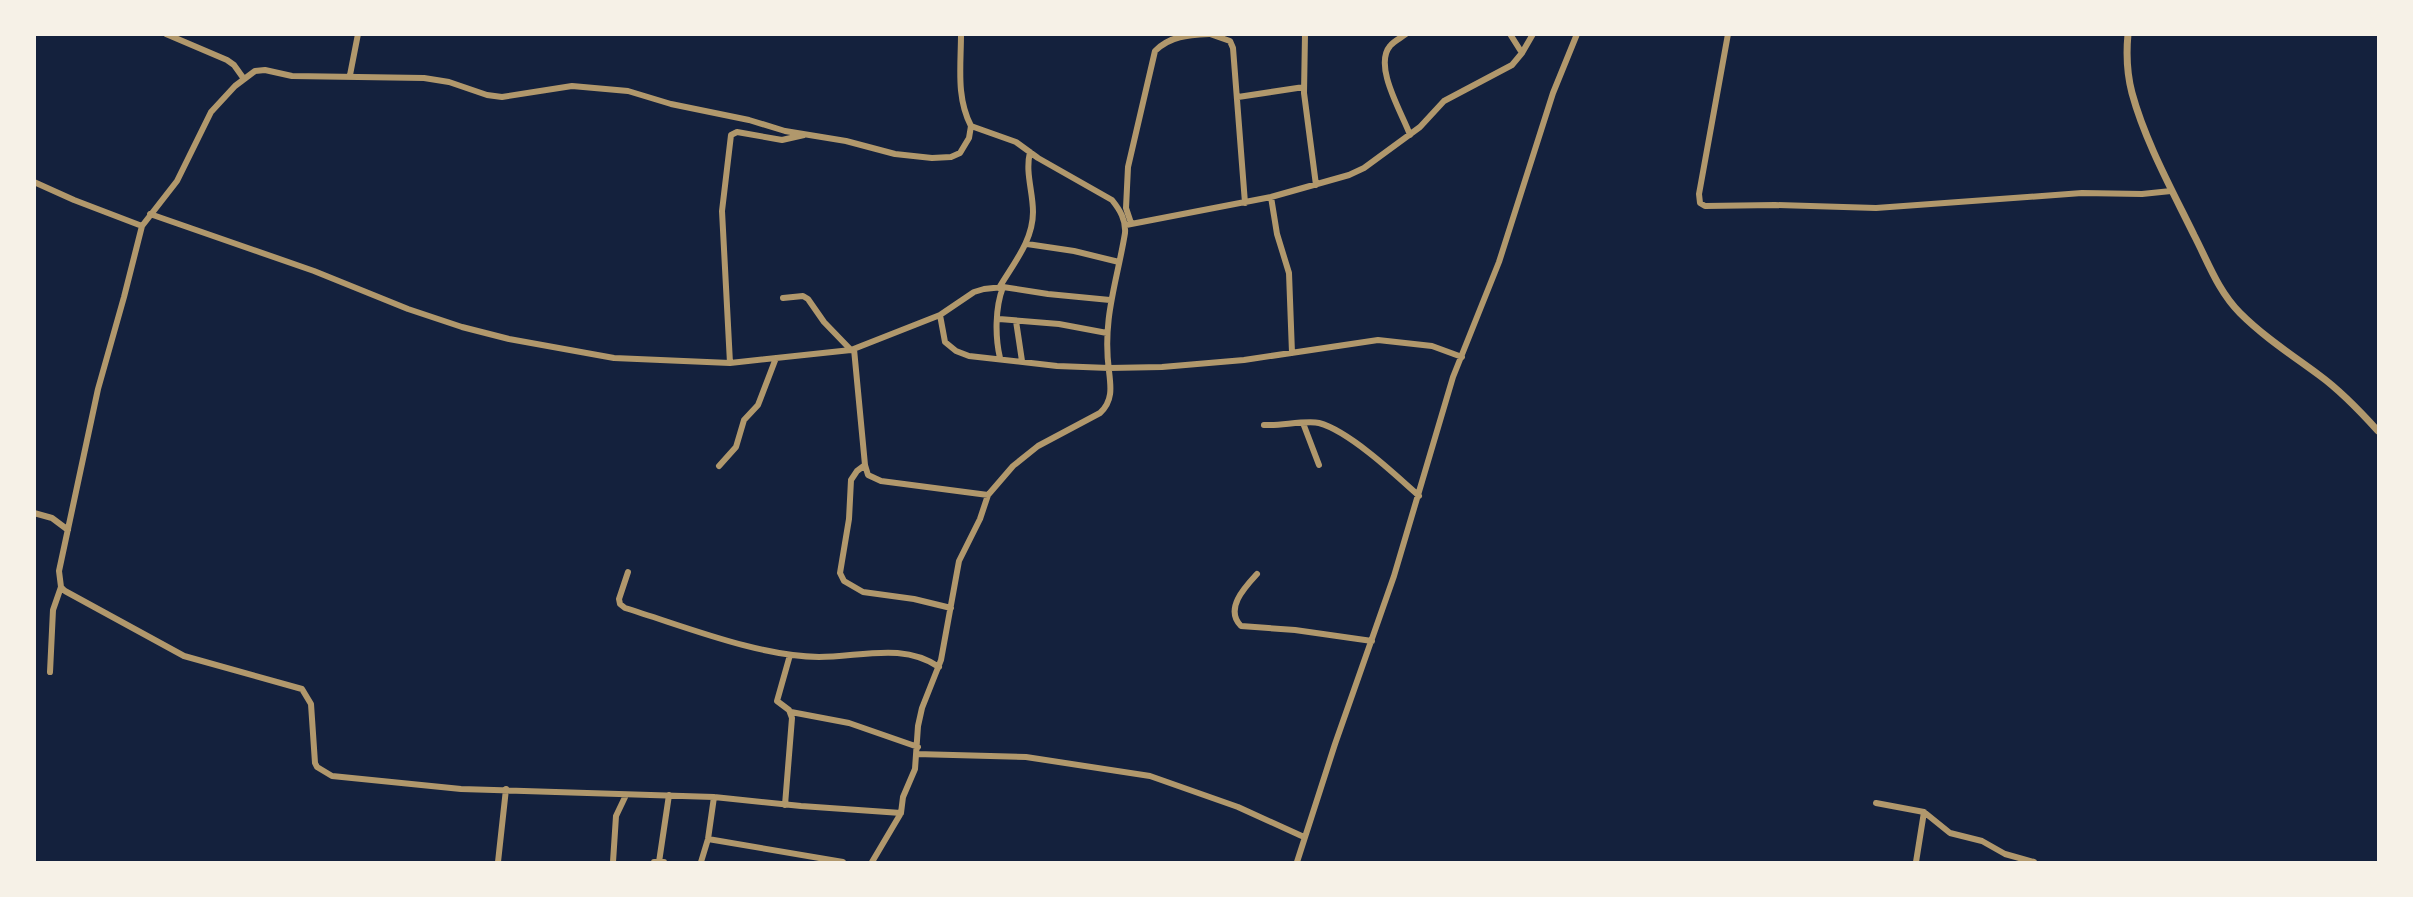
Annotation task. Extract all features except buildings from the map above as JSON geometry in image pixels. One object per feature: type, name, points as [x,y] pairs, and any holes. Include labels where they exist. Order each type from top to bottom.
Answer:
[{"type":"street","points":[[166,34],[227,60],[234,65],[244,79]]},
{"type":"street","points":[[350,75],[358,34]]},
{"type":"street","points":[[50,672],[52,610],[61,587],[59,571],[98,388],[142,226],[177,181],[211,112],[244,79],[259,70],[292,76],[350,75],[432,79],[502,97],[572,86],[628,91],[671,104],[738,117],[805,135],[846,141],[895,154],[932,159],[960,153],[969,138],[971,126],[960,90],[961,34]]},
{"type":"street","points":[[872,862],[901,813],[903,797],[915,769],[918,726],[922,708],[939,667],[959,561],[980,519],[988,495],[1013,466],[1038,446],[1091,419],[1108,406],[1111,384],[1107,333],[1110,300],[1128,224],[1126,208],[1128,167],[1155,51],[1163,43],[1175,38],[1210,34],[1230,41],[1233,48],[1238,97],[1245,203]]},
{"type":"street","points":[[1305,34],[1304,87],[1316,185]]},
{"type":"street","points":[[1406,34],[1390,46],[1384,61],[1391,88],[1410,135]]},
{"type":"street","points":[[1510,34],[1522,53]]},
{"type":"street","points":[[1128,224],[1271,197],[1316,185],[1364,168],[1410,135],[1444,101],[1504,69],[1522,53],[1533,34]]},
{"type":"street","points":[[1297,862],[1419,496],[1453,377],[1502,253],[1550,104],[1577,34]]},
{"type":"street","points":[[1728,34],[1699,194],[1700,202],[1705,207],[1775,205],[1876,208],[2082,193],[2142,194],[2171,191]]},
{"type":"street","points":[[2128,34],[2127,64],[2133,94],[2171,191],[2213,275],[2240,313],[2338,390],[2379,431]]},
{"type":"street","points":[[1238,97],[1304,87]]},
{"type":"street","points":[[971,126],[1016,142],[1112,200],[1128,224]]},
{"type":"street","points":[[730,363],[722,211],[731,135],[737,132],[782,140],[805,135]]},
{"type":"street","points":[[1000,358],[997,344],[1001,288],[1027,244],[1033,214],[1027,170],[1030,152]]},
{"type":"street","points":[[34,182],[142,226]]},
{"type":"street","points":[[1271,197],[1277,234],[1288,273],[1292,353]]},
{"type":"street","points":[[150,214],[314,271],[408,309],[462,327],[614,358],[730,363],[852,350],[940,315],[974,292],[1001,288],[1110,300]]},
{"type":"street","points":[[1027,244],[1074,251],[1119,262]]},
{"type":"street","points":[[783,298],[803,296],[808,299],[824,322],[852,350],[868,475],[881,481],[988,495]]},
{"type":"street","points":[[940,315],[945,342],[956,351],[969,356],[1057,366],[1109,368],[1204,365],[1378,340],[1432,346],[1462,357]]},
{"type":"street","points":[[999,319],[1059,324],[1107,333]]},
{"type":"street","points":[[1016,321],[1022,361]]},
{"type":"street","points":[[718,466],[736,447],[744,420],[758,405],[776,358]]},
{"type":"street","points":[[1303,423],[1319,465]]},
{"type":"street","points":[[1264,425],[1318,423],[1354,442],[1394,472],[1419,496]]},
{"type":"street","points":[[865,465],[851,480],[849,490],[849,519],[840,573],[844,581],[863,592],[904,597],[951,608]]},
{"type":"street","points":[[34,513],[52,518],[68,530]]},
{"type":"street","points":[[628,572],[619,598],[620,604],[625,608],[724,639],[790,655],[822,657],[877,652],[904,653],[921,657],[939,667]]},
{"type":"street","points":[[1257,574],[1242,590],[1236,602],[1236,618],[1241,626],[1372,640]]},
{"type":"street","points":[[61,587],[72,596],[184,656],[302,689],[311,704],[315,763],[317,767],[332,776],[461,789],[714,796],[901,813]]},
{"type":"street","points":[[790,655],[777,700],[791,712],[849,723],[917,750],[1026,757],[1150,776],[1238,807],[1304,837]]},
{"type":"street","points":[[785,804],[791,712]]},
{"type":"street","points":[[498,862],[506,789]]},
{"type":"street","points":[[613,862],[616,816],[626,795]]},
{"type":"street","points":[[659,862],[669,795]]},
{"type":"street","points":[[701,862],[708,839],[714,796]]},
{"type":"street","points":[[1876,803],[1924,812],[1950,833],[1982,841],[2005,854],[2034,862]]},
{"type":"street","points":[[1916,862],[1924,812]]},
{"type":"street","points":[[708,839],[843,862]]},
{"type":"street","points":[[654,862],[664,862]]}]
